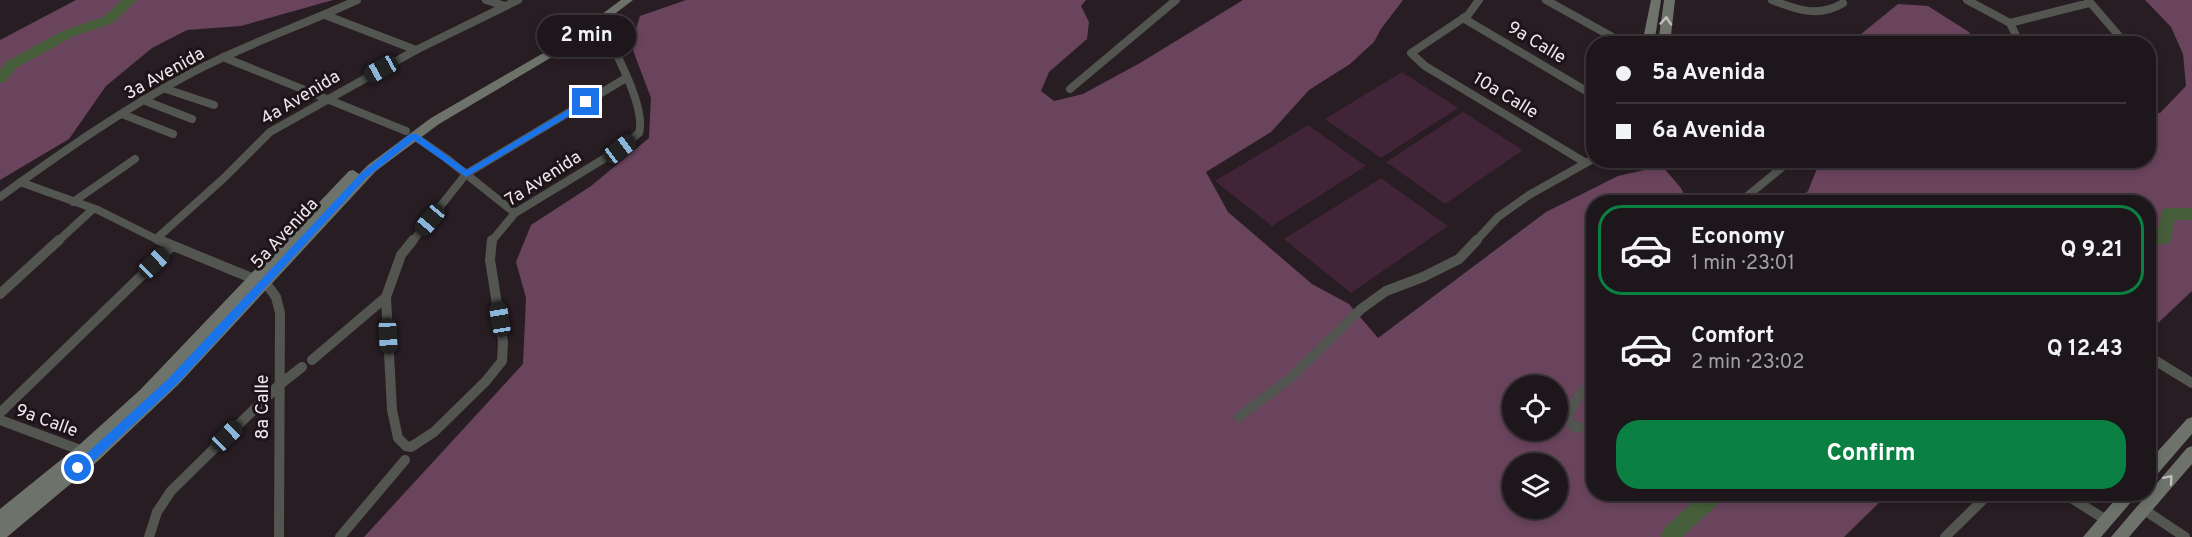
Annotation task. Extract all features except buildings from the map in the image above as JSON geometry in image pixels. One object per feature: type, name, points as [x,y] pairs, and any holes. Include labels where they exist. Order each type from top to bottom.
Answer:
[{"type":"street","name":"3a Avenida","points":[[0,197],[163,88],[223,57],[357,0]]},
{"type":"street","points":[[486,0],[505,6]]},
{"type":"street","name":"4a Avenida","points":[[156,239],[224,178],[270,132],[416,50],[518,0]]},
{"type":"street","name":"5a Avenida","points":[[564,41],[617,0]]},
{"type":"street","name":"5a Avenida","points":[[26,505],[134,419],[223,320],[367,167],[410,133],[464,104],[600,21],[628,0]]},
{"type":"street","points":[[1070,89],[1176,0]]},
{"type":"street","points":[[1463,18],[1477,7],[1479,0]]},
{"type":"street","points":[[1546,0],[1611,36]]},
{"type":"street","points":[[1665,36],[1670,0]]},
{"type":"street","points":[[1772,0],[1809,14],[1838,7],[1844,3]]},
{"type":"street","points":[[1967,0],[2010,23],[2016,36]]},
{"type":"street","points":[[1649,36],[1655,1]]},
{"type":"street","points":[[2010,23],[2088,2],[2119,36]]},
{"type":"street","points":[[325,15],[416,50]]},
{"type":"street","name":"10a Calle","points":[[1463,18],[1411,53],[1425,66],[1586,159]]},
{"type":"street","name":"9a Calle","points":[[1463,18],[1586,91]]},
{"type":"street","points":[[150,537],[150,527],[158,508],[171,491],[278,386],[386,297],[401,255],[466,174],[626,78],[600,21]]},
{"type":"street","points":[[223,57],[410,133],[515,213]]},
{"type":"street","name":"7a Avenida","points":[[386,297],[392,410],[398,438],[406,446],[411,447],[435,432],[486,381],[502,360],[503,342],[490,260],[490,243],[498,231],[515,213],[620,149],[641,129],[641,120],[626,78]]},
{"type":"street","points":[[163,88],[214,105]]},
{"type":"street","points":[[143,100],[192,119]]},
{"type":"street","points":[[122,114],[173,134]]},
{"type":"street","points":[[73,202],[135,159]]},
{"type":"street","points":[[1239,417],[1289,379],[1361,309],[1386,291],[1423,277],[1459,259],[1498,217],[1529,195],[1586,163]]},
{"type":"street","points":[[1748,195],[1781,168]]},
{"type":"street","points":[[20,182],[93,209],[172,246],[260,280]]},
{"type":"street","points":[[0,294],[93,209]]},
{"type":"street","points":[[0,413],[172,246]]},
{"type":"street","name":"8a Calle","points":[[260,280],[276,297],[280,313],[279,537]]},
{"type":"street","name":"5a Avenida","points":[[4,529],[26,505],[223,320]]},
{"type":"street","points":[[2156,361],[2192,383]]},
{"type":"street","points":[[1586,389],[1578,397],[1567,418],[1574,427],[1586,428]]},
{"type":"street","name":"9a Calle","points":[[0,420],[83,451]]},
{"type":"street","points":[[2156,464],[2192,423]]},
{"type":"street","points":[[2156,494],[2192,453]]},
{"type":"street","points":[[340,537],[405,460]]},
{"type":"street","points":[[1945,537],[1982,501]]},
{"type":"street","points":[[2076,501],[2106,520]]},
{"type":"street","points":[[2091,537],[2124,501]]},
{"type":"street","points":[[2119,537],[2150,501]]},
{"type":"street","points":[[2143,509],[2185,537]]},
{"type":"shaded area","points":[[76,0],[333,0],[241,26],[187,30],[152,48],[106,86],[69,139],[0,180],[0,40]]},
{"type":"shaded area","points":[[686,0],[1086,0],[1081,6],[1089,22],[1087,39],[1049,72],[1041,91],[1054,101],[1083,94],[1140,63],[1243,0],[1403,0],[1374,42],[1350,64],[1309,90],[1271,132],[1206,172],[1228,212],[1312,284],[1349,304],[1378,338],[1546,212],[1618,176],[1653,168],[1664,168],[1684,195],[1586,195],[1586,501],[1881,501],[1844,537],[364,537],[523,364],[526,298],[516,262],[531,225],[591,186],[649,138],[651,98],[631,45],[640,16]]},
{"type":"shaded area","points":[[2145,0],[2192,0],[2192,291],[2158,323],[2156,323],[2156,195],[1803,195],[1808,191],[1817,168],[2156,168],[2156,113],[2160,113],[2186,86],[2183,54],[2171,27]]},
{"type":"shaded area","points":[[1898,4],[1928,6],[1969,32],[1971,36],[1859,36]]},
{"type":"shaded area","points":[[1402,72],[1458,108],[1381,158],[1325,119]]},
{"type":"shaded area","points":[[1463,112],[1523,150],[1445,204],[1386,162]]},
{"type":"shaded area","points":[[1308,125],[1366,166],[1272,226],[1215,181]]},
{"type":"shaded area","points":[[1381,178],[1448,226],[1351,293],[1284,239]]},
{"type":"waterway","points":[[0,79],[11,65],[67,34],[108,20],[130,0]]},
{"type":"waterway","points":[[2156,240],[2164,239],[2168,214],[2192,214]]},
{"type":"waterway","points":[[1671,537],[1671,534],[1707,501]]},
{"type":"route","points":[[78,468],[173,381],[363,176],[386,156],[414,136],[466,174],[586,102]]}]
